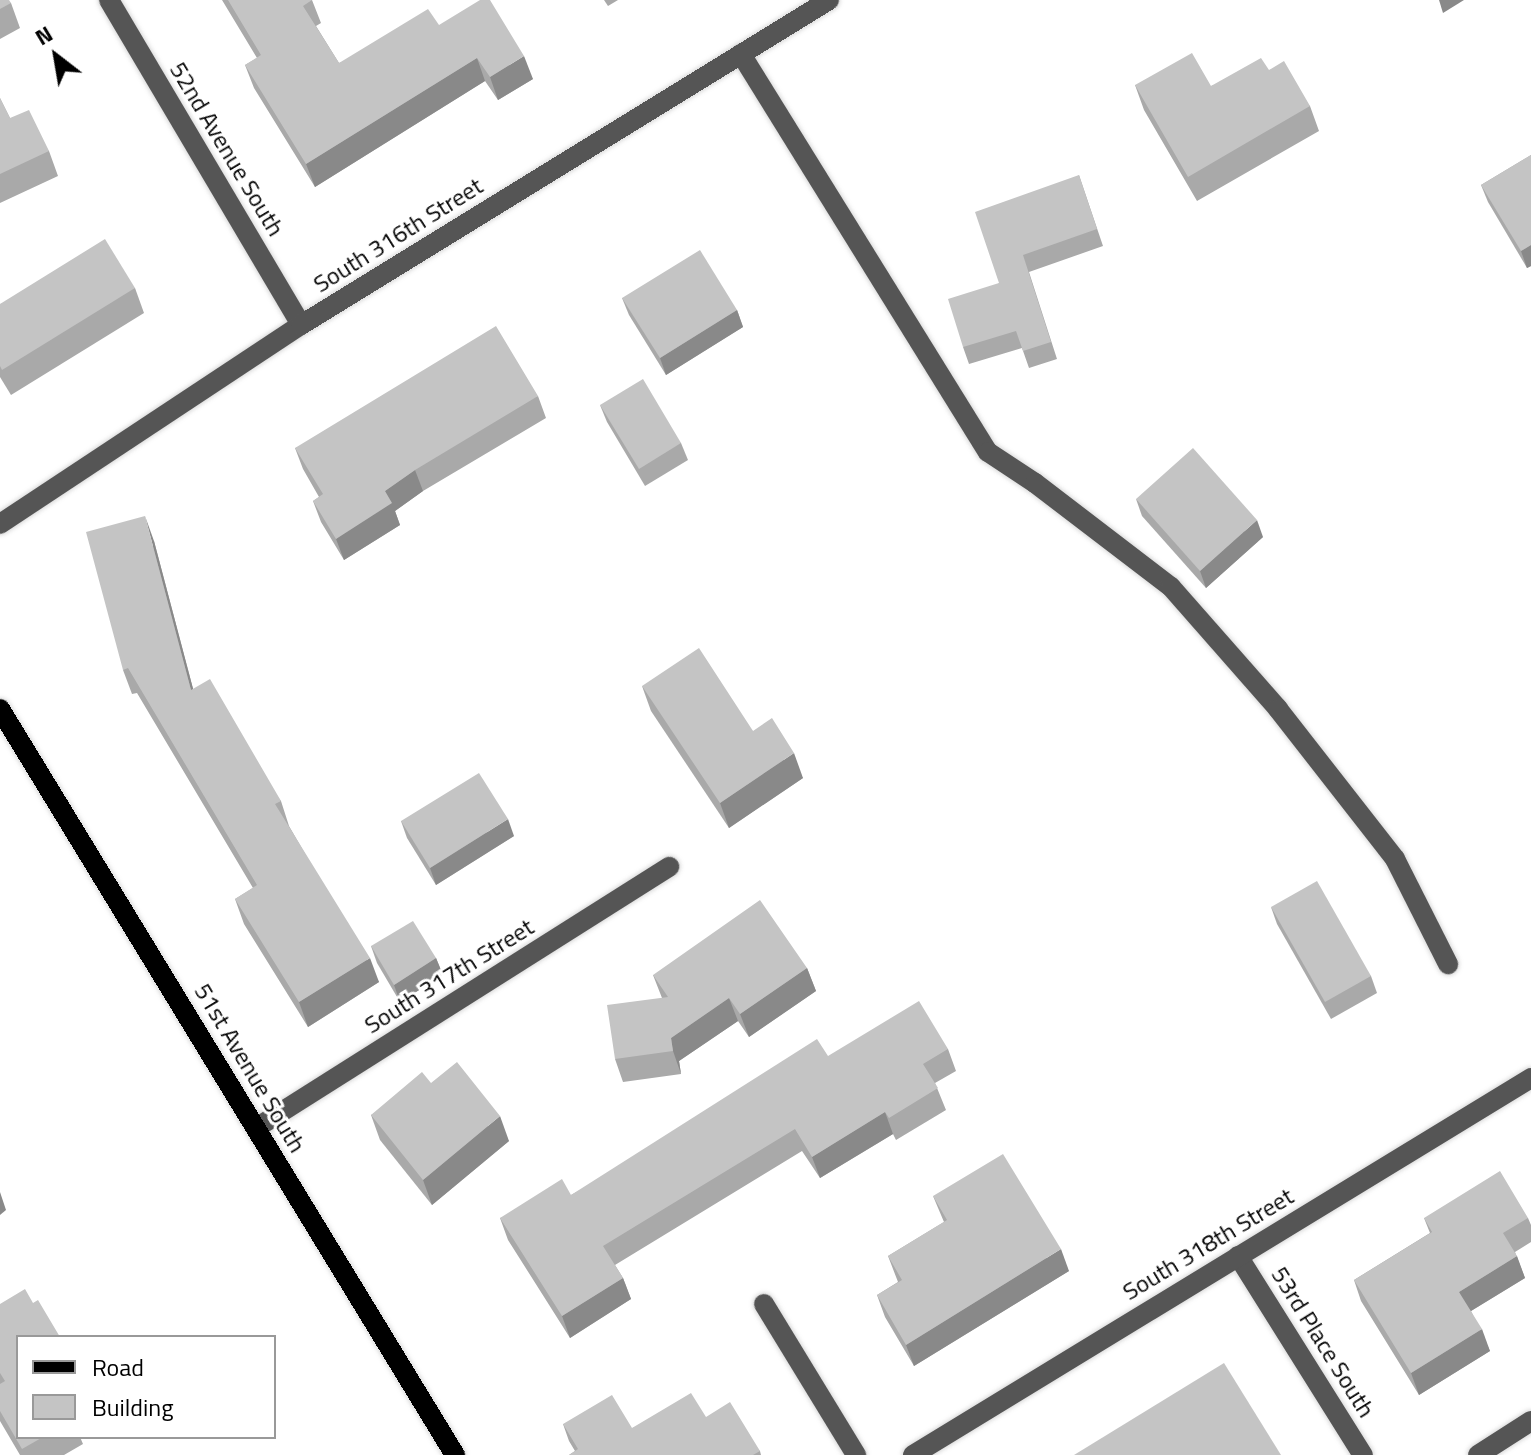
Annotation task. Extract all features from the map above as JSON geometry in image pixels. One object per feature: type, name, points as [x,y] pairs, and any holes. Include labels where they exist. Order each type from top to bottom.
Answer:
[{"type":"main road","name":"51st Avenue South","points":[[0,709],[455,1455]]},
{"type":"street","name":"52nd Avenue South","points":[[109,0],[301,325]]},
{"type":"street","name":"South 316th Street","points":[[0,524],[301,325],[829,0]]},
{"type":"street","points":[[741,54],[988,452],[1035,483],[1171,587],[1278,709],[1395,859],[1448,964]]},
{"type":"street","name":"South 317th Street","points":[[256,1128],[669,867]]},
{"type":"street","name":"South 318th Street","points":[[913,1455],[1531,1078]]},
{"type":"street","name":"53rd Place South","points":[[1238,1256],[1363,1455]]},
{"type":"street","points":[[764,1304],[856,1455]]},
{"type":"street","points":[[1478,1455],[1531,1421]]},
{"type":"building","points":[[0,0],[9,0],[11,3],[0,9]]},
{"type":"building","points":[[228,0],[312,0],[303,6],[339,63],[428,9],[439,25],[480,0],[490,0],[524,56],[490,77],[477,58],[306,164],[245,65],[261,55]]},
{"type":"building","points":[[1192,53],[1211,86],[1261,58],[1269,70],[1284,61],[1310,106],[1188,177],[1135,85]]},
{"type":"building","points":[[0,98],[10,118],[29,110],[49,151],[0,174]]},
{"type":"building","points":[[1531,155],[1531,245],[1521,251],[1481,185]]},
{"type":"building","points":[[1079,175],[1097,229],[1023,255],[1051,342],[1023,351],[1016,331],[963,347],[948,299],[999,283],[975,212]]},
{"type":"building","points":[[105,239],[135,288],[2,370],[0,304]]},
{"type":"building","points":[[700,250],[737,310],[660,358],[622,298]]},
{"type":"building","points":[[496,326],[538,396],[385,491],[392,503],[336,539],[313,501],[323,494],[295,448]]},
{"type":"building","points":[[643,379],[681,443],[639,469],[600,405]]},
{"type":"building","points":[[1193,448],[1257,520],[1200,571],[1136,499]]},
{"type":"building","points":[[145,516],[191,690],[210,679],[281,801],[275,804],[370,958],[299,1002],[235,899],[257,885],[128,668],[123,670],[86,532]]},
{"type":"building","points":[[699,648],[753,731],[772,718],[794,753],[720,803],[642,686]]},
{"type":"building","points":[[479,773],[508,819],[430,868],[401,821]]},
{"type":"building","points":[[1317,881],[1371,976],[1325,1002],[1271,907]]},
{"type":"building","points":[[760,900],[807,968],[740,1014],[729,998],[671,1038],[673,1051],[615,1059],[607,1005],[668,997],[653,975]]},
{"type":"building","points":[[413,921],[436,958],[394,985],[371,946]]},
{"type":"building","points":[[919,1001],[948,1049],[923,1064],[938,1088],[889,1118],[885,1112],[812,1157],[795,1129],[603,1246],[623,1278],[562,1316],[500,1218],[562,1179],[571,1195],[817,1039],[828,1056]]},
{"type":"building","points":[[457,1062],[500,1116],[423,1180],[371,1115],[422,1072],[431,1083]]},
{"type":"building","points":[[1003,1154],[1061,1249],[906,1345],[877,1295],[902,1280],[888,1256],[947,1220],[933,1196]]},
{"type":"building","points":[[1500,1171],[1528,1218],[1503,1233],[1517,1256],[1459,1292],[1482,1329],[1411,1373],[1354,1280],[1432,1232],[1424,1218]]},
{"type":"building","points":[[25,1289],[33,1303],[38,1300],[59,1335],[16,1335],[16,1439],[0,1411],[0,1384],[5,1381],[0,1373],[0,1304]]},
{"type":"building","points":[[1224,1363],[1281,1455],[1074,1455]]},
{"type":"building","points":[[691,1393],[706,1417],[730,1402],[760,1451],[753,1455],[569,1455],[578,1449],[563,1424],[612,1395],[632,1428]]},
{"type":"building","points":[[16,1439],[40,1439],[22,1449]]}]
